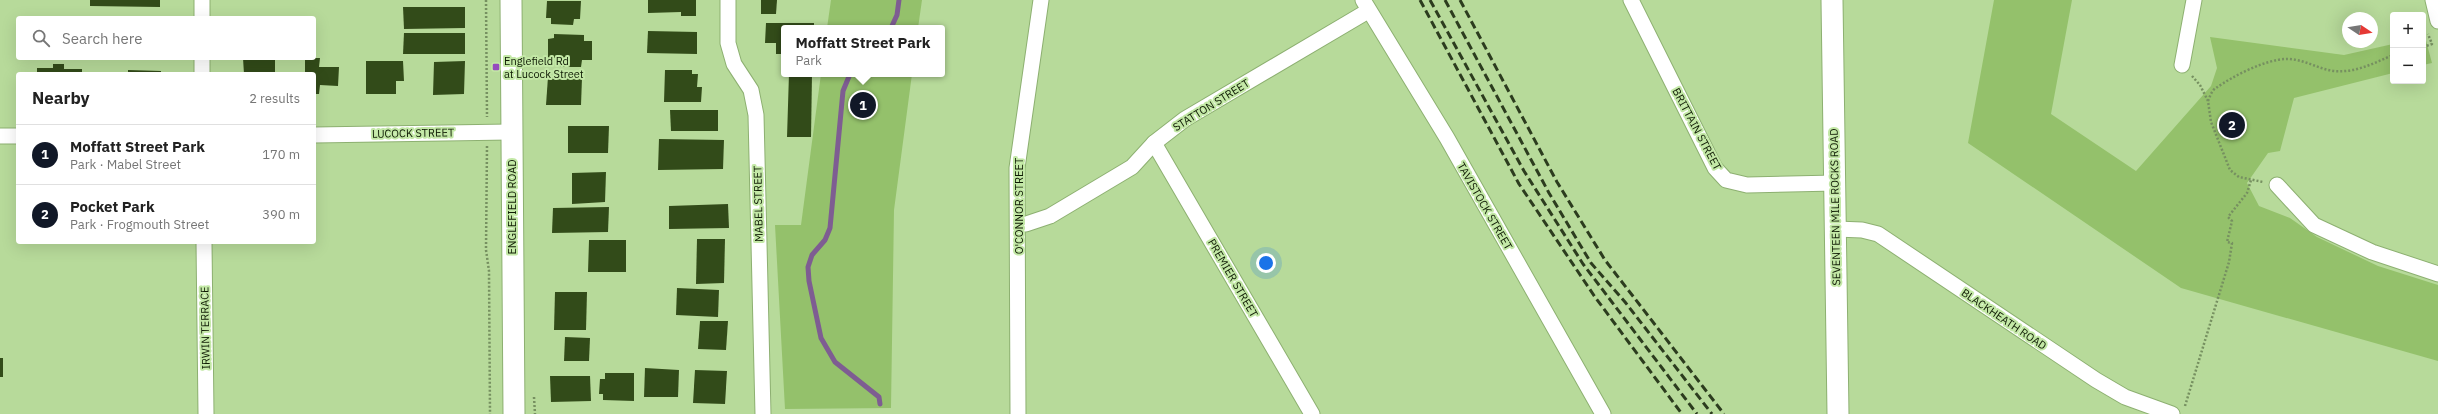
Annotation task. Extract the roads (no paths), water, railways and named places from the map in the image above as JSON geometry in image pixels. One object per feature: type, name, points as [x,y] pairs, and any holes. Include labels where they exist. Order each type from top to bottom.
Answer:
[{"type":"main road","name":"ENGLEFIELD ROAD","points":[[511,0],[514,414]]},
{"type":"main road","name":"SEVENTEEN MILE ROCKS ROAD","points":[[1832,0],[1838,414]]},
{"type":"street","points":[[202,0],[202,16]]},
{"type":"street","name":"MABEL STREET","points":[[728,0],[728,43],[734,64],[751,90],[756,115],[763,414]]},
{"type":"street","name":"O'CONNOR STREET","points":[[1018,414],[1017,168],[1041,0]]},
{"type":"street","name":"BRITTAIN STREET","points":[[1631,0],[1715,168],[1726,180],[1747,185],[1835,183]]},
{"type":"street","points":[[2182,65],[2194,0]]},
{"type":"street","points":[[2433,0],[2436,27]]},
{"type":"street","name":"STATTON STREET","points":[[1018,224],[1026,224],[1050,216],[1132,167],[1154,143],[1185,119],[1365,6]]},
{"type":"street","name":"TAVISTOCK STREET","points":[[1365,6],[1447,138],[1603,414]]},
{"type":"street","points":[[202,60],[202,72]]},
{"type":"street","name":"LUCOCK STREET","points":[[316,135],[512,132]]},
{"type":"street","points":[[0,136],[16,136]]},
{"type":"street","name":"PREMIER STREET","points":[[1154,143],[1312,414]]},
{"type":"street","points":[[2277,185],[2314,225],[2372,252],[2438,274]]},
{"type":"street","name":"BLACKHEATH ROAD","points":[[1836,229],[1862,230],[1878,234],[2096,380],[2125,397],[2178,411]]},
{"type":"street","name":"IRWIN TERRACE","points":[[204,244],[206,414]]},
{"type":"waterway","points":[[892,25],[897,15],[899,0]]},
{"type":"waterway","points":[[849,77],[843,91],[830,228],[825,240],[812,255],[808,267],[809,281],[821,338],[835,362],[879,397],[880,404]]},
{"type":"railway","points":[[1420,0],[1519,184],[1595,297],[1682,414]]},
{"type":"railway","points":[[1430,0],[1524,171],[1583,264],[1697,414]]},
{"type":"railway","points":[[1445,0],[1549,193],[1591,263],[1625,302],[1712,414]]},
{"type":"railway","points":[[1460,0],[1557,182],[1605,260],[1724,414]]},
{"type":"place","name":"Englefield Rd at Lucock Street","points":[[496,67]]},
{"type":"place","name":"Moffatt Street Park","points":[[863,105]]},
{"type":"place","name":"Pocket Park","points":[[2232,125]]}]
